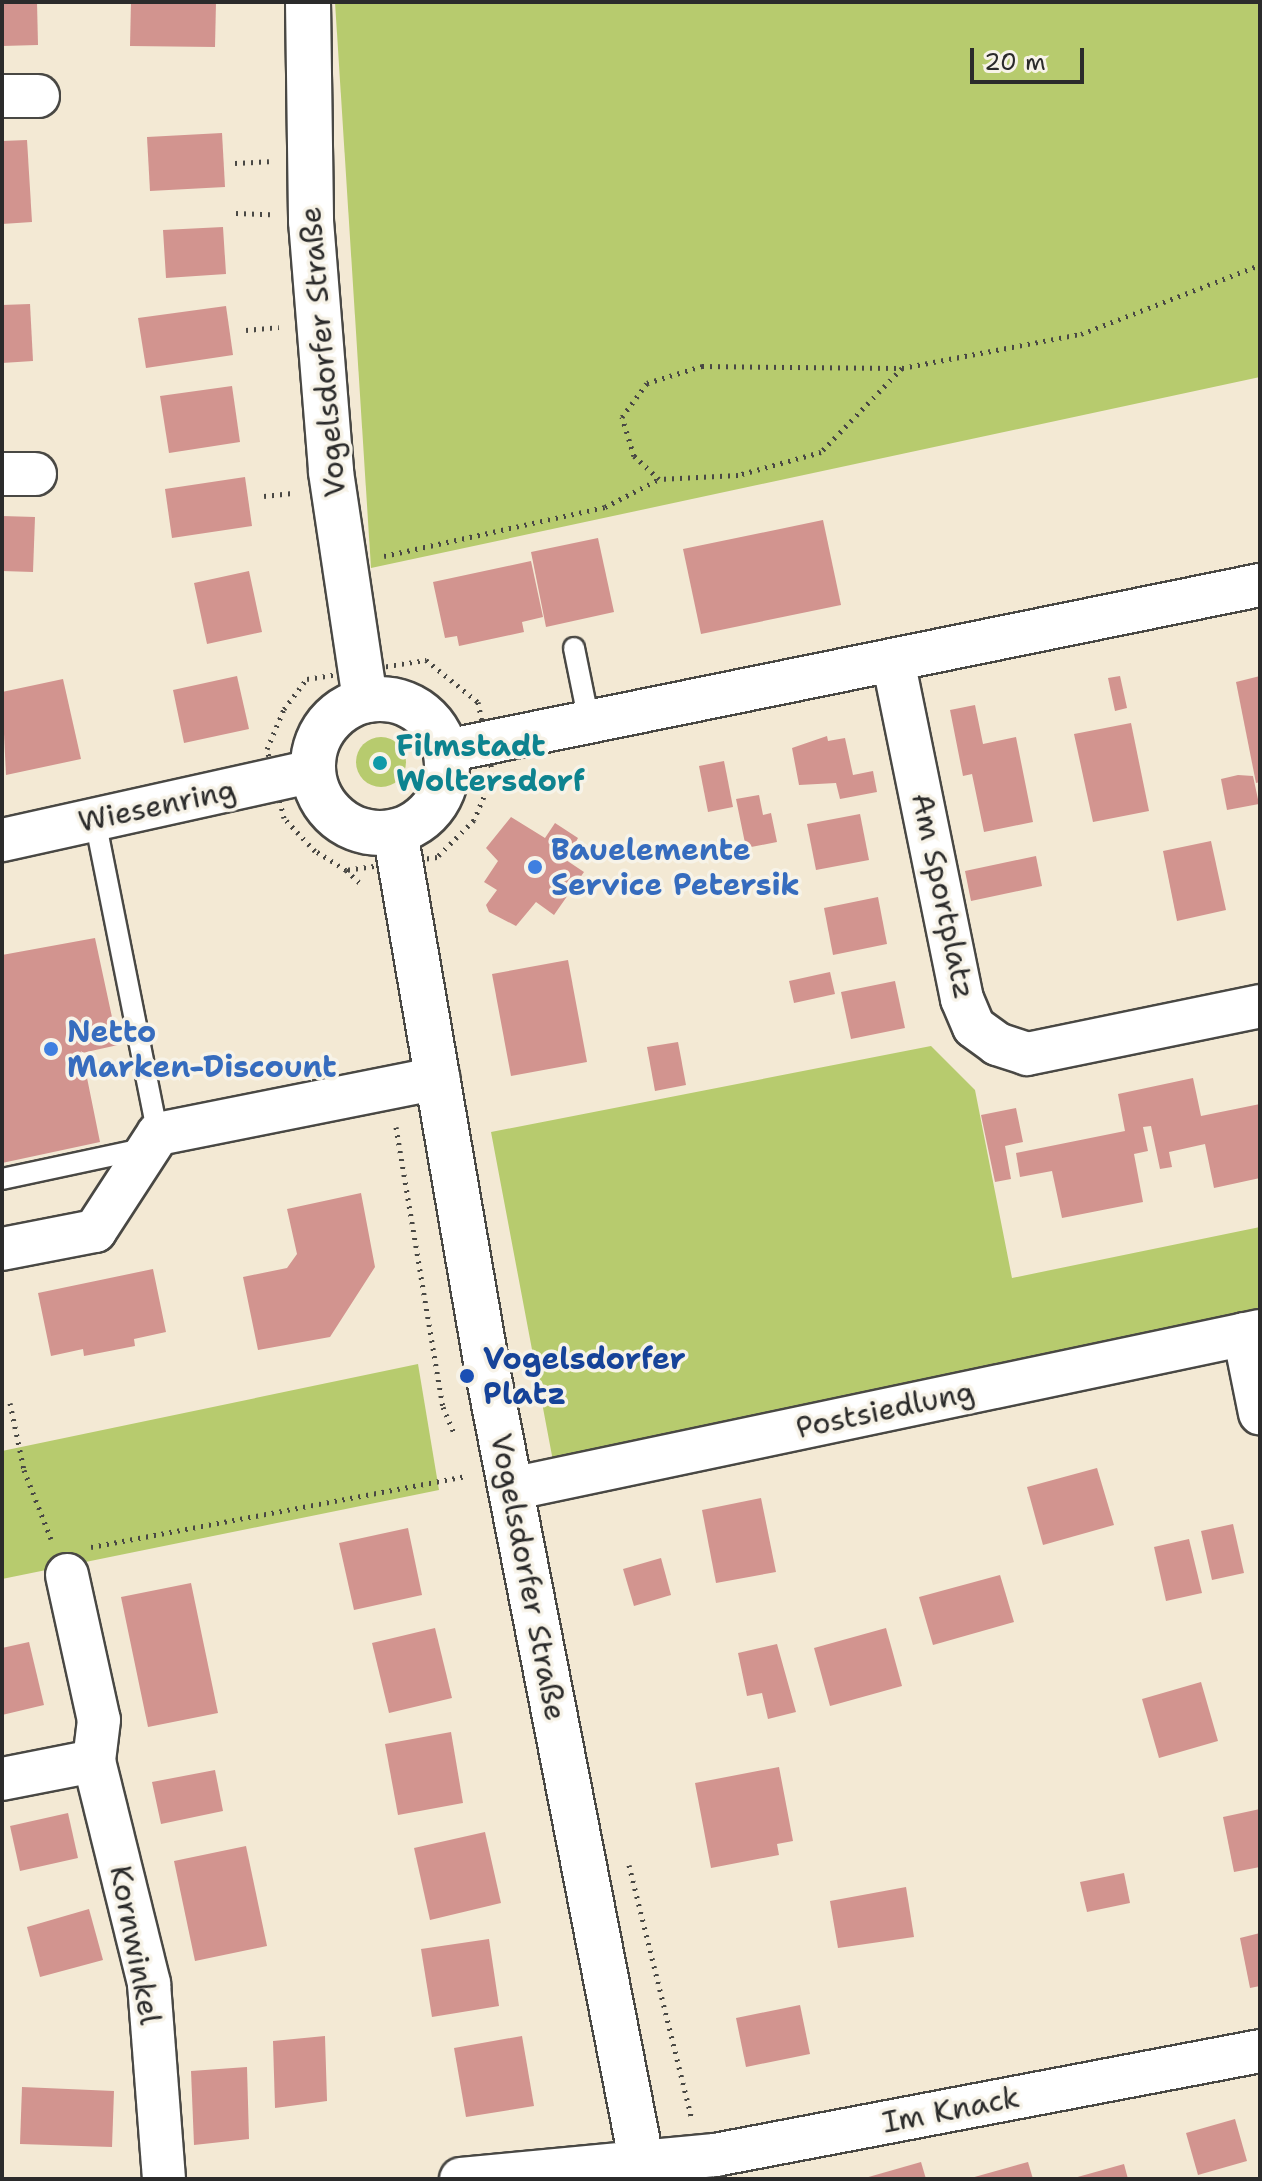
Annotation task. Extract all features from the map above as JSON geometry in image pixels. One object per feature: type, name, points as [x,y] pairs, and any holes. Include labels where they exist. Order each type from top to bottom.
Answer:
[{"type":"street","name":"Vogelsdorfer Straße","points":[[308,2],[311,221],[343,565],[362,686]]},
{"type":"street","points":[[466,748],[422,713],[362,686],[320,734],[294,776],[318,794],[350,827],[398,847],[432,809],[466,748],[1260,585]]},
{"type":"street","name":"Am Sportplatz","points":[[893,660],[962,999],[974,1027],[997,1044],[1027,1054],[1260,1006]]},
{"type":"street","name":"Wiesenring","points":[[2,840],[294,776]]},
{"type":"street","name":"Vogelsdorfer Straße","points":[[398,847],[438,1078],[491,1482],[643,2171]]},
{"type":"street","points":[[2,1249],[95,1231],[152,1141],[438,1078]]},
{"type":"street","points":[[1252,1333],[1260,1413]]},
{"type":"street","name":"Postsiedlung","points":[[491,1482],[1252,1333]]},
{"type":"street","name":"Kornwinkel","points":[[62,1565],[99,1720],[94,1761],[149,1984],[164,2179]]},
{"type":"street","points":[[2,1779],[94,1761]]},
{"type":"street","name":"Im Knack","points":[[643,2171],[1260,2051]]},
{"type":"street","points":[[461,2179],[643,2171]]},
{"type":"lane","points":[[574,648],[589,722]]},
{"type":"lane","points":[[2,1179],[152,1141],[95,820]]},
{"type":"path","points":[[235,163],[274,161]]},
{"type":"path","points":[[236,213],[275,214]]},
{"type":"path","points":[[659,479],[634,456],[622,417],[647,383],[702,366],[902,368],[1081,334],[1260,265]]},
{"type":"path","points":[[246,330],[283,327]]},
{"type":"path","points":[[343,565],[605,507],[659,479],[738,475],[821,452],[902,368]]},
{"type":"path","points":[[264,496],[304,493]]},
{"type":"path","points":[[426,660],[478,702],[466,748],[493,775],[474,820],[437,857],[398,847],[346,870],[315,851],[284,818],[294,776],[267,749],[284,709],[307,679],[362,686],[426,660]]},
{"type":"path","points":[[10,1403],[24,1470],[62,1565],[151,1532],[491,1482]]},
{"type":"green space","points":[[335,2],[1260,2],[1260,377],[371,568]]},
{"type":"green space","points":[[381,737],[399,744],[406,762],[399,780],[381,787],[363,780],[356,762],[363,744]]},
{"type":"green space","points":[[931,1046],[975,1090],[1012,1278],[1260,1227],[1260,1315],[553,1461],[491,1132]]},
{"type":"green space","points":[[418,1364],[439,1490],[2,1579],[2,1451]]},
{"type":"building","points":[[2,2],[37,2],[38,45],[2,46]]},
{"type":"building","points":[[131,2],[216,2],[215,47],[130,46]]},
{"type":"building","points":[[222,133],[225,187],[150,191],[147,137]]},
{"type":"building","points":[[27,140],[32,222],[2,224],[2,141]]},
{"type":"building","points":[[223,227],[226,274],[166,278],[163,230]]},
{"type":"building","points":[[30,304],[33,361],[2,363],[2,305]]},
{"type":"building","points":[[226,306],[233,355],[146,368],[138,318]]},
{"type":"building","points":[[232,386],[240,442],[169,453],[160,396]]},
{"type":"building","points":[[245,477],[252,526],[172,538],[165,489]]},
{"type":"building","points":[[2,516],[35,517],[33,572],[2,571]]},
{"type":"building","points":[[823,520],[841,605],[701,634],[683,549]]},
{"type":"building","points":[[598,538],[614,612],[546,627],[531,552]]},
{"type":"building","points":[[531,561],[543,617],[522,622],[524,632],[459,646],[457,636],[445,638],[433,582]]},
{"type":"building","points":[[249,571],[262,632],[207,644],[194,583]]},
{"type":"building","points":[[237,676],[249,729],[184,743],[173,690]]},
{"type":"building","points":[[1120,676],[1127,708],[1115,711],[1108,678]]},
{"type":"building","points":[[1260,676],[1260,782],[1256,783],[1236,682]]},
{"type":"building","points":[[63,679],[81,759],[6,775],[2,692]]},
{"type":"building","points":[[975,705],[983,744],[1016,737],[1033,822],[984,832],[972,774],[963,776],[950,710]]},
{"type":"building","points":[[1131,723],[1149,811],[1093,822],[1074,734]]},
{"type":"building","points":[[827,736],[828,741],[845,738],[853,775],[873,771],[877,792],[840,799],[836,783],[799,785],[792,748]]},
{"type":"building","points":[[724,761],[733,807],[708,812],[699,766]]},
{"type":"building","points":[[1253,776],[1259,804],[1227,810],[1221,779]]},
{"type":"building","points":[[759,795],[763,815],[771,813],[777,842],[746,848],[736,799]]},
{"type":"building","points":[[860,814],[869,860],[816,870],[807,824]]},
{"type":"building","name":"Bauelemente Service Petersik","points":[[511,817],[545,838],[555,823],[578,838],[566,860],[584,872],[554,915],[536,902],[516,926],[489,912],[486,905],[497,890],[484,882],[498,861],[486,848]]},
{"type":"building","points":[[1211,841],[1226,910],[1177,921],[1163,851]]},
{"type":"building","points":[[1036,856],[1042,886],[971,901],[965,871]]},
{"type":"building","points":[[785,874],[788,891],[767,894],[764,878]]},
{"type":"building","points":[[878,897],[887,944],[833,955],[824,908]]},
{"type":"building","name":"Netto Marken-Discount","points":[[95,938],[118,1045],[82,1053],[100,1142],[2,1163],[2,955]]},
{"type":"building","points":[[568,960],[587,1062],[511,1076],[492,974]]},
{"type":"building","points":[[830,972],[835,994],[794,1003],[789,981]]},
{"type":"building","points":[[895,981],[905,1028],[851,1039],[841,992]]},
{"type":"building","points":[[678,1042],[686,1085],[655,1091],[647,1047]]},
{"type":"building","points":[[1193,1078],[1201,1116],[1260,1104],[1260,1178],[1214,1188],[1205,1144],[1169,1152],[1172,1167],[1160,1169],[1151,1126],[1143,1127],[1148,1151],[1134,1154],[1143,1202],[1062,1218],[1052,1171],[1020,1177],[1016,1153],[1125,1131],[1118,1094]]},
{"type":"building","points":[[1016,1108],[1023,1142],[1005,1146],[1011,1179],[995,1182],[981,1115]]},
{"type":"building","points":[[361,1193],[375,1267],[330,1337],[258,1350],[243,1277],[287,1268],[297,1254],[287,1209]]},
{"type":"building","points":[[153,1269],[166,1332],[134,1339],[135,1346],[84,1356],[83,1349],[51,1356],[38,1293]]},
{"type":"building","points":[[1097,1468],[1114,1525],[1043,1545],[1027,1487]]},
{"type":"building","points":[[761,1498],[776,1572],[716,1583],[702,1510]]},
{"type":"building","points":[[1233,1524],[1244,1573],[1212,1580],[1201,1531]]},
{"type":"building","points":[[408,1528],[422,1595],[354,1610],[339,1543]]},
{"type":"building","points":[[1189,1539],[1202,1593],[1166,1601],[1154,1547]]},
{"type":"building","points":[[661,1558],[671,1595],[634,1606],[623,1569]]},
{"type":"building","points":[[1000,1575],[1014,1622],[933,1645],[919,1597]]},
{"type":"building","points":[[191,1583],[218,1713],[148,1727],[121,1597]]},
{"type":"building","points":[[435,1628],[452,1698],[389,1713],[372,1643]]},
{"type":"building","points":[[886,1628],[902,1686],[830,1706],[814,1648]]},
{"type":"building","points":[[29,1642],[44,1705],[2,1715],[2,1648]]},
{"type":"building","points":[[777,1644],[796,1712],[768,1719],[762,1693],[747,1696],[738,1653]]},
{"type":"building","points":[[1201,1682],[1218,1741],[1159,1758],[1142,1699]]},
{"type":"building","points":[[451,1732],[463,1803],[398,1815],[385,1744]]},
{"type":"building","points":[[779,1767],[793,1841],[777,1844],[779,1855],[711,1868],[695,1783]]},
{"type":"building","points":[[215,1770],[223,1811],[161,1824],[152,1782]]},
{"type":"building","points":[[1260,1809],[1260,1867],[1234,1872],[1223,1817]]},
{"type":"building","points":[[68,1813],[78,1858],[20,1871],[10,1826]]},
{"type":"building","points":[[485,1832],[501,1903],[430,1920],[414,1848]]},
{"type":"building","points":[[246,1846],[267,1946],[195,1961],[174,1861]]},
{"type":"building","points":[[1124,1873],[1130,1903],[1087,1912],[1080,1882]]},
{"type":"building","points":[[906,1887],[914,1937],[838,1948],[830,1901]]},
{"type":"building","points":[[89,1909],[103,1960],[40,1977],[27,1927]]},
{"type":"building","points":[[1260,1933],[1260,1986],[1250,1988],[1240,1938]]},
{"type":"building","points":[[489,1939],[499,2006],[432,2017],[421,1949]]},
{"type":"building","points":[[800,2005],[810,2054],[746,2067],[736,2018]]},
{"type":"building","points":[[325,2036],[327,2101],[275,2108],[273,2041]]},
{"type":"building","points":[[522,2036],[534,2106],[466,2117],[454,2048]]},
{"type":"building","points":[[247,2067],[249,2139],[194,2145],[191,2071]]},
{"type":"building","points":[[22,2087],[114,2091],[112,2147],[20,2144]]},
{"type":"building","points":[[1235,2119],[1247,2161],[1198,2175],[1186,2133]]},
{"type":"building","points":[[921,2162],[926,2179],[865,2179],[865,2178]]},
{"type":"building","points":[[1028,2162],[1033,2179],[971,2179],[971,2178]]},
{"type":"building","points":[[1124,2164],[1128,2179],[1074,2179],[1074,2178]]},
{"type":"place","name":"Filmstadt Woltersdorf","points":[[380,763]]},
{"type":"place","name":"Bauelemente Service Petersik","points":[[535,867]]},
{"type":"place","name":"Netto Marken-Discount","points":[[51,1049]]},
{"type":"place","name":"Vogelsdorfer Platz","points":[[467,1376]]}]
